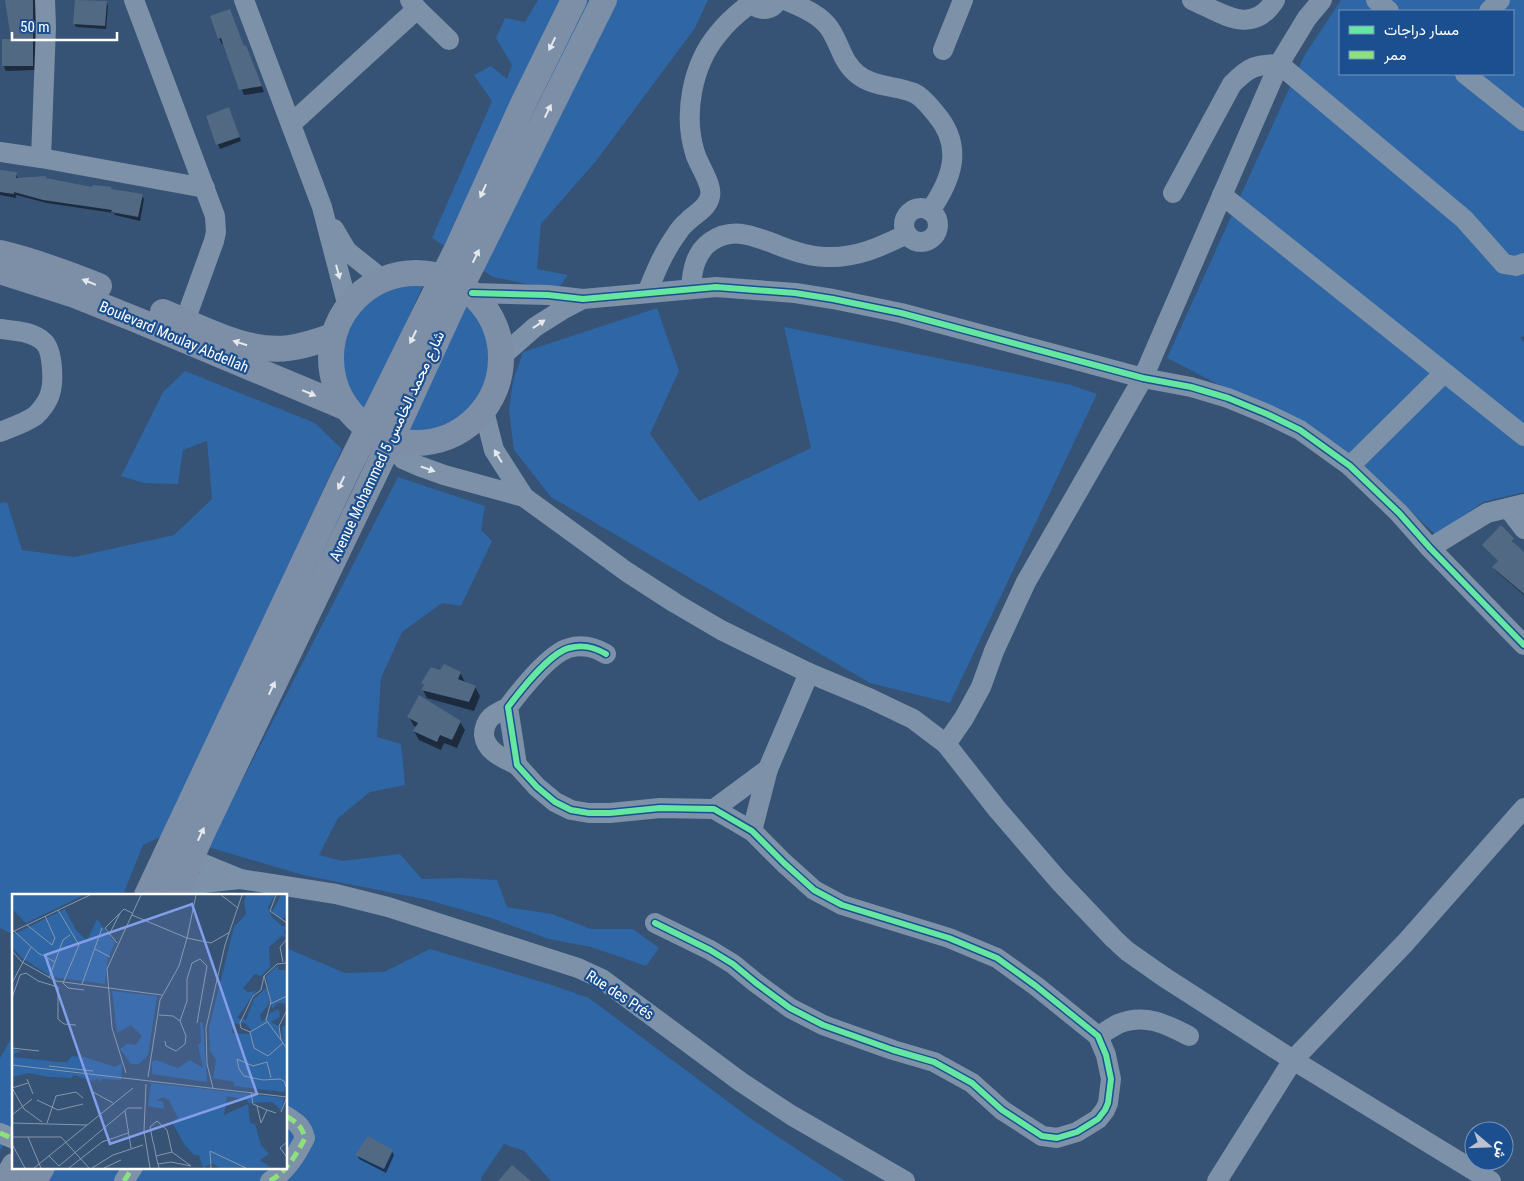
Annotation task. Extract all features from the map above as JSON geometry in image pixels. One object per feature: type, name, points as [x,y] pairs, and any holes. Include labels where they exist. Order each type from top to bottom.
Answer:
[{"type":"main road","name":"Avenue Mohammed 5 شارع محمد الخامس","points":[[459,285],[574,0]]},
{"type":"main road","name":"Avenue Mohammed 5 شارع محمد الخامس","points":[[164,888],[343,479],[379,435],[459,285],[604,0]]},
{"type":"main road","name":"Boulevard Moulay Abdellah","points":[[0,253],[61,271],[235,341],[268,349],[288,348],[311,344],[333,336]]},
{"type":"main road","name":"Boulevard Moulay Abdellah","points":[[0,271],[72,294],[347,408]]},
{"type":"main road","points":[[422,272],[459,285],[488,311],[498,332],[502,356],[500,375],[494,394],[484,411],[460,432],[430,443],[379,435],[347,408],[335,386],[333,378],[330,361],[333,336],[348,307],[363,291],[382,279],[402,273],[422,272]]},
{"type":"main road","points":[[6,1181],[13,1168]]},
{"type":"main road","points":[[34,1181],[41,1168]]},
{"type":"street","points":[[41,158],[46,27],[45,0]]},
{"type":"street","points":[[134,0],[215,216],[216,232],[212,249],[185,321]]},
{"type":"street","points":[[244,0],[322,207],[348,307]]},
{"type":"street","points":[[647,293],[665,251],[676,234],[700,212],[710,196],[710,188],[695,153],[689,130],[689,112],[694,80],[716,36],[725,25],[751,1],[759,9],[764,9],[773,7],[778,0]]},
{"type":"street","points":[[691,289],[692,273],[697,258],[705,246],[715,238],[729,234],[753,235],[802,254],[825,258],[859,255],[878,248],[906,234],[904,223],[909,213],[919,208],[930,211],[947,184],[953,166],[953,148],[941,120],[929,106],[915,94],[868,82],[846,62],[829,27],[806,10],[785,0]]},
{"type":"street","points":[[943,50],[963,0]]},
{"type":"street","points":[[1192,0],[1236,20],[1248,21],[1260,17],[1275,0]]},
{"type":"street","points":[[946,744],[964,718],[981,687],[994,651],[1026,582],[1142,378],[1279,64],[1307,18],[1322,0]]},
{"type":"street","points":[[1376,0],[1389,10]]},
{"type":"street","points":[[1490,10],[1500,0]]},
{"type":"street","points":[[290,124],[414,4],[449,40]]},
{"type":"street","points":[[1173,193],[1232,84],[1244,72],[1258,65],[1279,64],[1464,219],[1504,264],[1516,266],[1524,263]]},
{"type":"street","points":[[1466,75],[1524,121]]},
{"type":"street","points":[[0,152],[205,188]]},
{"type":"street","points":[[1222,195],[1524,436]]},
{"type":"street","points":[[706,204],[713,219],[729,234]]},
{"type":"street","points":[[322,207],[347,251],[382,279]]},
{"type":"street","points":[[459,285],[583,299],[716,287],[795,293],[901,312],[1142,378],[1192,386],[1228,398],[1268,414],[1300,430],[1350,466],[1399,513],[1430,548],[1524,645]]},
{"type":"street","points":[[502,356],[535,327],[583,299]]},
{"type":"street","points":[[0,329],[29,333],[45,342],[50,355],[52,369],[50,393],[36,415],[0,432]]},
{"type":"street","points":[[1350,466],[1444,373]]},
{"type":"street","points":[[484,411],[494,450],[524,497]]},
{"type":"street","points":[[379,435],[403,459],[419,466],[444,475],[524,497],[627,572],[721,630],[809,673],[913,719],[946,744],[997,809],[1059,881],[1127,952],[1293,1060],[1491,1181]]},
{"type":"street","points":[[1430,548],[1487,513],[1516,506],[1524,529]]},
{"type":"street","points":[[606,654],[596,648],[584,646],[568,648],[552,658],[522,688],[508,707],[491,717],[486,725],[486,744],[492,751],[517,765],[537,788],[555,802],[571,810],[589,813],[610,813],[660,808],[714,808],[752,831],[814,890],[842,905],[949,938],[997,958],[1036,986],[1098,1036],[1106,1056],[1111,1079],[1110,1094],[1105,1110],[1098,1119],[1077,1132],[1057,1138],[1042,1136],[1002,1110],[972,1083],[942,1066],[823,1025],[790,1008],[733,964],[655,922]]},
{"type":"street","points":[[752,831],[768,769],[809,673]]},
{"type":"street","points":[[508,707],[517,765]]},
{"type":"street","points":[[714,808],[768,769]]},
{"type":"street","points":[[1217,1181],[1293,1060],[1406,942],[1524,808]]},
{"type":"street","name":"Rue des Prés","points":[[179,854],[240,879],[336,894],[388,907],[578,968],[602,979],[741,1082],[783,1110],[904,1181]]},
{"type":"street","name":"Rue des Prés","points":[[164,888],[240,879]]},
{"type":"street","points":[[1098,1036],[1118,1024],[1136,1020],[1161,1022],[1189,1036]]},
{"type":"street","points":[[288,1117],[301,1128],[305,1138],[288,1165]]},
{"type":"street","points":[[0,1133],[12,1138]]},
{"type":"street","points":[[124,1181],[132,1168]]},
{"type":"street","points":[[270,1181],[286,1168]]},
{"type":"shaded area","points":[[538,0],[708,0],[695,28],[596,161],[541,224],[537,269],[568,275],[557,290],[493,277],[432,238],[492,101],[474,75],[491,66],[507,79],[512,65],[496,38],[505,18],[525,22]]},
{"type":"shaded area","points":[[1341,0],[1524,0],[1524,336],[1520,338],[1524,342],[1524,492],[1483,502],[1436,535],[1344,449],[1167,358],[1304,56]]},
{"type":"shaded area","points":[[424,283],[365,415],[344,383],[341,371],[340,357],[347,330],[353,318],[372,297],[400,284]]},
{"type":"shaded area","points":[[466,303],[475,309],[489,333],[493,361],[487,388],[472,411],[450,428],[423,435],[406,432]]},
{"type":"shaded area","points":[[657,308],[679,371],[650,434],[699,501],[811,448],[784,327],[1071,385],[1097,394],[950,703],[870,683],[551,497],[514,450],[509,410],[513,381],[523,352]]},
{"type":"shaded area","points":[[185,371],[315,423],[342,449],[163,836],[143,845],[123,894],[12,894],[12,934],[0,928],[0,503],[7,502],[22,550],[74,557],[174,535],[212,499],[207,441],[183,450],[178,484],[144,483],[121,476],[163,392]]},
{"type":"shaded area","points":[[398,477],[485,506],[481,530],[492,541],[461,606],[442,603],[402,632],[381,678],[377,737],[401,744],[405,785],[370,792],[338,818],[319,855],[342,861],[400,854],[422,879],[460,878],[497,880],[507,907],[552,914],[591,929],[633,929],[659,948],[646,966],[591,947],[549,939],[491,918],[428,900],[303,875],[208,847]]},
{"type":"shaded area","points":[[288,949],[345,973],[384,972],[430,949],[549,984],[589,998],[754,1121],[845,1181],[551,1181],[524,1151],[504,1144],[481,1178],[481,1181],[46,1181],[52,1168],[288,1168]]},
{"type":"shaded area","points":[[12,1037],[12,1130],[0,1151],[0,1058]]},
{"type":"building","points":[[5,0],[33,0],[33,66],[2,66],[2,39],[11,39]]},
{"type":"building","points":[[75,0],[107,1],[105,26],[73,24]]},
{"type":"building","points":[[230,9],[262,86],[239,90],[221,38],[218,39],[210,16]]},
{"type":"building","points":[[229,107],[240,137],[216,145],[206,116]]},
{"type":"building","points":[[0,170],[17,172],[16,178],[46,176],[46,178],[92,187],[93,185],[112,187],[111,189],[143,194],[138,217],[111,212],[112,210],[43,200],[14,192],[14,194],[0,192]]},
{"type":"building","points":[[1501,525],[1514,539],[1512,541],[1524,552],[1524,594],[1492,567],[1498,561],[1482,545]]},
{"type":"building","points":[[444,664],[461,672],[458,679],[476,686],[469,702],[421,690],[424,685],[421,683],[431,667],[440,670]]},
{"type":"building","points":[[419,695],[461,721],[452,740],[440,735],[437,742],[413,731],[418,723],[407,717]]},
{"type":"building","points":[[368,1136],[393,1150],[384,1169],[355,1155]]},
{"type":"building","points":[[512,1165],[531,1181],[498,1181]]},
{"type":"marked path","points":[[288,1117],[298,1125],[305,1138],[288,1164]]},
{"type":"marked path","points":[[0,1133],[12,1138]]},
{"type":"marked path","points":[[124,1181],[132,1168]]},
{"type":"marked path","points":[[270,1181],[285,1168]]},
{"type":"cycle path","points":[[472,293],[548,295],[583,299],[716,287],[795,293],[901,313],[1143,378],[1191,387],[1228,398],[1300,430],[1350,466],[1399,513],[1430,548],[1524,645]]},
{"type":"cycle path","points":[[606,654],[584,646],[561,651],[536,673],[508,707],[517,765],[537,787],[555,802],[571,810],[589,813],[660,808],[714,809],[752,831],[814,890],[842,905],[949,938],[997,958],[1036,986],[1098,1036],[1106,1055],[1111,1079],[1108,1103],[1098,1119],[1077,1132],[1057,1138],[1042,1136],[1002,1110],[972,1083],[934,1062],[893,1050],[823,1025],[790,1008],[733,964],[710,950],[655,923]]}]
